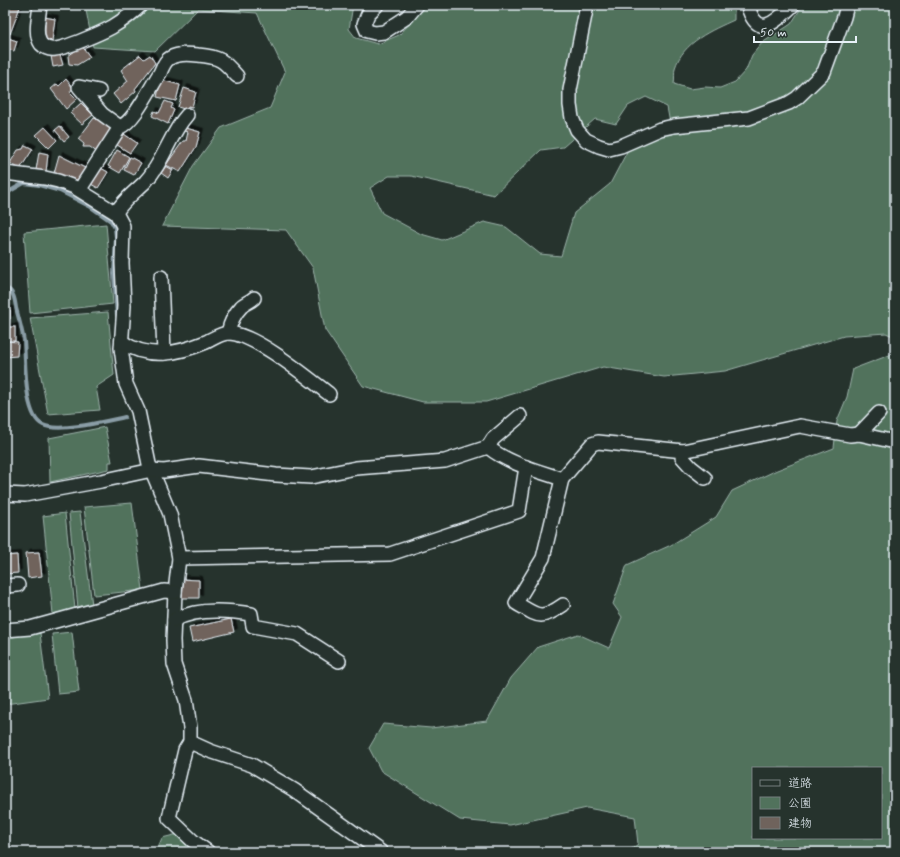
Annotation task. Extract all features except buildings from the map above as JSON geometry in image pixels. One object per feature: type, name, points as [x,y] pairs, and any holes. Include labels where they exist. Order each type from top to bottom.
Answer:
[{"type":"street","points":[[40,5],[37,36],[46,48],[55,49],[81,41],[111,28],[133,13],[141,5]]},
{"type":"street","points":[[377,5],[368,14],[364,24],[367,31],[375,33],[384,32],[407,17],[417,5]]},
{"type":"street","points":[[587,5],[570,90],[570,105],[572,118],[577,130],[586,140],[609,149],[621,146],[660,129],[674,126],[749,118],[789,103],[797,98],[824,72],[847,5]]},
{"type":"street","points":[[750,7],[756,23],[760,26],[764,26],[777,19],[793,5]]},
{"type":"street","points":[[80,189],[120,127],[126,123],[139,108],[164,65],[170,58],[180,55],[193,55],[217,58],[223,61],[237,76]]},
{"type":"street","points":[[99,91],[79,86],[102,114],[120,127]]},
{"type":"street","points":[[116,213],[118,207],[146,181],[153,172],[166,150],[177,126],[187,114]]},
{"type":"street","points":[[5,173],[58,180],[80,189],[116,213],[123,226],[122,263],[124,306],[122,342],[126,384],[138,411],[149,464],[170,514],[179,558],[174,592],[174,664],[186,700],[190,728],[190,742],[185,750],[169,818],[193,841],[208,852]]},
{"type":"street","points":[[161,278],[164,353]]},
{"type":"street","points":[[228,333],[240,307],[254,298]]},
{"type":"street","points":[[122,342],[128,346],[156,354],[179,351],[228,333],[250,338],[270,350],[329,394]]},
{"type":"street","points":[[859,434],[879,413]]},
{"type":"street","points":[[5,494],[25,495],[152,470],[164,471],[199,466],[276,475],[311,477],[356,468],[445,461],[488,447],[493,439],[520,416]]},
{"type":"street","points":[[563,605],[555,611],[537,616],[516,603],[543,558],[562,479],[592,444],[598,442],[683,451],[800,426],[850,435],[859,434],[895,442]]},
{"type":"street","points":[[488,447],[494,453],[526,467],[562,479]]},
{"type":"street","points":[[683,451],[682,457],[691,467],[705,478]]},
{"type":"street","points":[[179,558],[390,554],[519,511],[526,467]]},
{"type":"street","points":[[5,630],[30,628],[164,591],[174,592]]},
{"type":"street","points":[[174,620],[192,614],[208,612],[234,612],[251,614],[253,626],[297,634],[339,661]]},
{"type":"street","points":[[190,742],[210,751],[252,765],[294,790],[381,852]]},
{"type":"green space","points":[[85,5],[353,5],[349,29],[356,38],[378,44],[399,35],[427,5],[734,5],[734,20],[699,38],[691,44],[684,51],[675,68],[674,84],[690,89],[705,87],[720,88],[735,82],[746,70],[752,55],[762,43],[791,24],[803,5],[895,5],[895,337],[886,333],[844,336],[725,371],[664,377],[603,367],[486,402],[423,402],[363,386],[325,330],[313,268],[286,230],[162,226],[193,166],[221,128],[270,108],[285,72],[257,13],[198,9],[155,51],[93,47]],"holes":[[[646,97],[667,107],[671,129],[629,148],[610,184],[574,213],[561,256],[540,254],[506,227],[484,222],[442,240],[421,234],[382,213],[370,188],[389,176],[411,176],[494,195],[541,150],[563,147],[595,119],[616,124],[628,106]]]},
{"type":"green space","points":[[106,224],[113,304],[30,313],[24,232]]},
{"type":"green space","points":[[108,312],[114,375],[96,387],[100,410],[48,414],[30,318]]},
{"type":"green space","points":[[895,353],[895,852],[628,852],[638,844],[635,817],[587,808],[510,825],[460,820],[381,771],[369,748],[383,724],[431,728],[487,721],[511,678],[538,647],[578,634],[609,648],[622,617],[613,604],[627,565],[671,545],[716,517],[732,491],[777,470],[834,448],[837,421],[847,397],[853,369]]},
{"type":"green space","points":[[105,427],[112,462],[109,462],[109,469],[50,482],[49,438]]},
{"type":"green space","points":[[132,503],[143,590],[94,595],[84,507]]},
{"type":"green space","points":[[80,512],[92,605],[78,608],[69,513]]},
{"type":"green space","points":[[65,513],[75,609],[53,614],[43,516]]},
{"type":"green space","points":[[72,632],[79,692],[58,694],[52,634]]},
{"type":"green space","points":[[40,633],[48,698],[5,704],[5,638]]},
{"type":"green space","points":[[178,834],[200,852],[156,852],[162,838]]},
{"type":"waterway","points":[[5,194],[24,183],[39,185],[60,191],[91,207],[111,221],[115,228],[116,237],[114,274],[117,316]]},
{"type":"waterway","points":[[5,288],[12,293],[14,299],[24,341],[29,399],[32,411],[37,420],[43,425],[60,428],[83,426],[125,417]]}]
